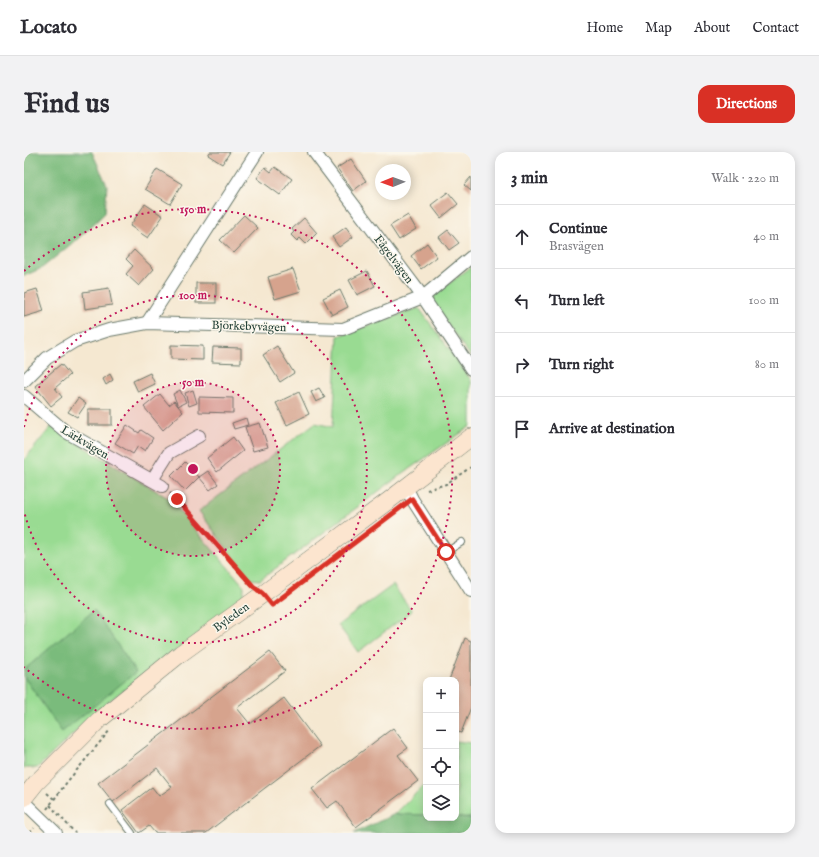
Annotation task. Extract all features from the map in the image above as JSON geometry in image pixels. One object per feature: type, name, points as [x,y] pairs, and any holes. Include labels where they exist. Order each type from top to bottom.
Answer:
[{"type":"street","points":[[147,323],[257,152]]},
{"type":"street","name":"Fågelvägen","points":[[314,152],[423,297],[471,369]]},
{"type":"street","name":"Björkebyvägen","points":[[24,381],[47,358],[75,341],[109,330],[147,323],[343,329],[423,297],[471,257]]},
{"type":"street","name":"Lärkvägen","points":[[24,396],[66,432],[157,483]]},
{"type":"street","points":[[157,483],[169,453],[199,436]]},
{"type":"street","name":"Byleden","points":[[24,798],[36,783],[99,720],[180,654],[263,594],[409,493],[471,436]]},
{"type":"street","points":[[409,493],[471,591]]},
{"type":"street","points":[[24,802],[56,833]]},
{"type":"lane","points":[[446,552],[462,542]]},
{"type":"lane","points":[[110,804],[132,833]]},
{"type":"path","points":[[409,493],[421,492],[446,484],[471,467]]},
{"type":"path","points":[[157,483],[177,499],[253,586],[263,594]]},
{"type":"path","points":[[75,833],[50,805],[110,730]]},
{"type":"green space","points":[[24,152],[92,152],[107,185],[105,213],[81,236],[42,268],[24,276]]},
{"type":"green space","points":[[471,267],[471,357],[433,304],[435,294]]},
{"type":"green space","points":[[419,308],[471,380],[471,426],[399,476],[260,580],[249,579],[199,511],[315,423],[333,427],[338,336]]},
{"type":"green space","points":[[51,427],[168,498],[244,586],[243,600],[104,705],[37,768],[24,768],[24,677],[62,732],[94,611],[24,670],[24,460]]},
{"type":"green space","points":[[393,585],[412,611],[358,652],[338,625]]},
{"type":"green space","points":[[94,610],[136,672],[62,732],[24,677],[24,670]]},
{"type":"green space","points":[[459,741],[471,743],[471,820],[470,818],[459,817]]},
{"type":"green space","points":[[423,786],[423,815],[395,814]]},
{"type":"green space","points":[[395,814],[423,815],[423,821],[459,821],[459,817],[470,818],[471,820],[471,833],[354,833]]},
{"type":"building","points":[[210,152],[230,152],[222,164],[208,155]]},
{"type":"building","points":[[351,159],[366,181],[353,191],[337,168]]},
{"type":"building","points":[[265,167],[271,172],[275,167],[292,179],[280,195],[257,178]]},
{"type":"building","points":[[157,169],[182,184],[170,204],[145,189]]},
{"type":"building","points":[[471,177],[471,191],[464,185]]},
{"type":"building","points":[[448,192],[458,204],[441,218],[431,205]]},
{"type":"building","points":[[145,204],[163,216],[148,238],[130,226]]},
{"type":"building","points":[[244,215],[258,228],[234,253],[220,240]]},
{"type":"building","points":[[408,215],[416,229],[399,240],[390,226]]},
{"type":"building","points":[[304,218],[317,233],[306,244],[300,238],[297,241],[291,235],[294,232],[292,229]]},
{"type":"building","points":[[346,227],[353,237],[339,247],[332,237]]},
{"type":"building","points":[[448,230],[459,243],[449,250],[439,237]]},
{"type":"building","points":[[427,243],[437,257],[421,269],[411,256]]},
{"type":"building","points":[[134,250],[154,269],[139,286],[126,274],[133,266],[126,259]]},
{"type":"building","points":[[293,269],[301,291],[275,299],[268,277]]},
{"type":"building","points":[[367,271],[375,286],[357,295],[349,280]]},
{"type":"building","points":[[196,283],[216,283],[216,303],[196,303]]},
{"type":"building","points":[[109,288],[112,305],[85,309],[83,292]]},
{"type":"building","points":[[37,289],[44,311],[24,317],[24,293]]},
{"type":"building","points":[[340,290],[348,307],[332,315],[323,298]]},
{"type":"building","points":[[171,345],[203,346],[203,360],[171,359]]},
{"type":"building","points":[[277,346],[294,373],[280,382],[263,355]]},
{"type":"building","points":[[213,347],[241,348],[241,363],[212,362]]},
{"type":"building","points":[[61,364],[70,375],[55,388],[62,397],[51,406],[35,386]]},
{"type":"building","points":[[150,373],[155,384],[138,392],[133,381]]},
{"type":"building","points":[[110,374],[113,380],[106,385],[103,379]]},
{"type":"building","points":[[319,388],[325,398],[316,402],[311,392]]},
{"type":"building","points":[[180,390],[186,402],[178,406],[173,394]]},
{"type":"building","points":[[193,390],[197,403],[189,406],[185,393]]},
{"type":"building","points":[[299,392],[309,414],[287,425],[276,403]]},
{"type":"building","points":[[160,394],[169,405],[174,401],[183,412],[163,430],[144,407]]},
{"type":"building","points":[[199,397],[233,398],[233,413],[199,412]]},
{"type":"building","points":[[78,398],[86,404],[77,417],[68,412]]},
{"type":"building","points":[[88,409],[112,409],[112,425],[88,425]]},
{"type":"building","points":[[246,418],[248,425],[234,429],[232,423]]},
{"type":"building","points":[[260,423],[268,447],[253,451],[245,427]]},
{"type":"building","points":[[127,425],[139,433],[141,430],[153,438],[145,451],[138,446],[133,454],[115,443]]},
{"type":"building","points":[[233,437],[243,451],[217,472],[207,458]]},
{"type":"building","points":[[185,462],[199,477],[185,491],[171,476]]},
{"type":"building","points":[[208,471],[218,484],[210,490],[199,477]]},
{"type":"building","points":[[465,638],[471,641],[471,707],[461,733],[459,732],[459,677],[450,677]]},
{"type":"building","points":[[270,652],[285,671],[237,708],[250,724],[284,698],[320,746],[206,833],[155,833],[149,826],[139,833],[122,810],[152,787],[159,796],[172,787],[157,768],[113,802],[98,783]]},
{"type":"building","points":[[393,728],[408,748],[398,755],[418,781],[356,827],[337,801],[327,808],[312,789]]},
{"type":"route","points":[[177,499],[253,586],[263,594],[272,605],[412,499],[446,552]]}]
